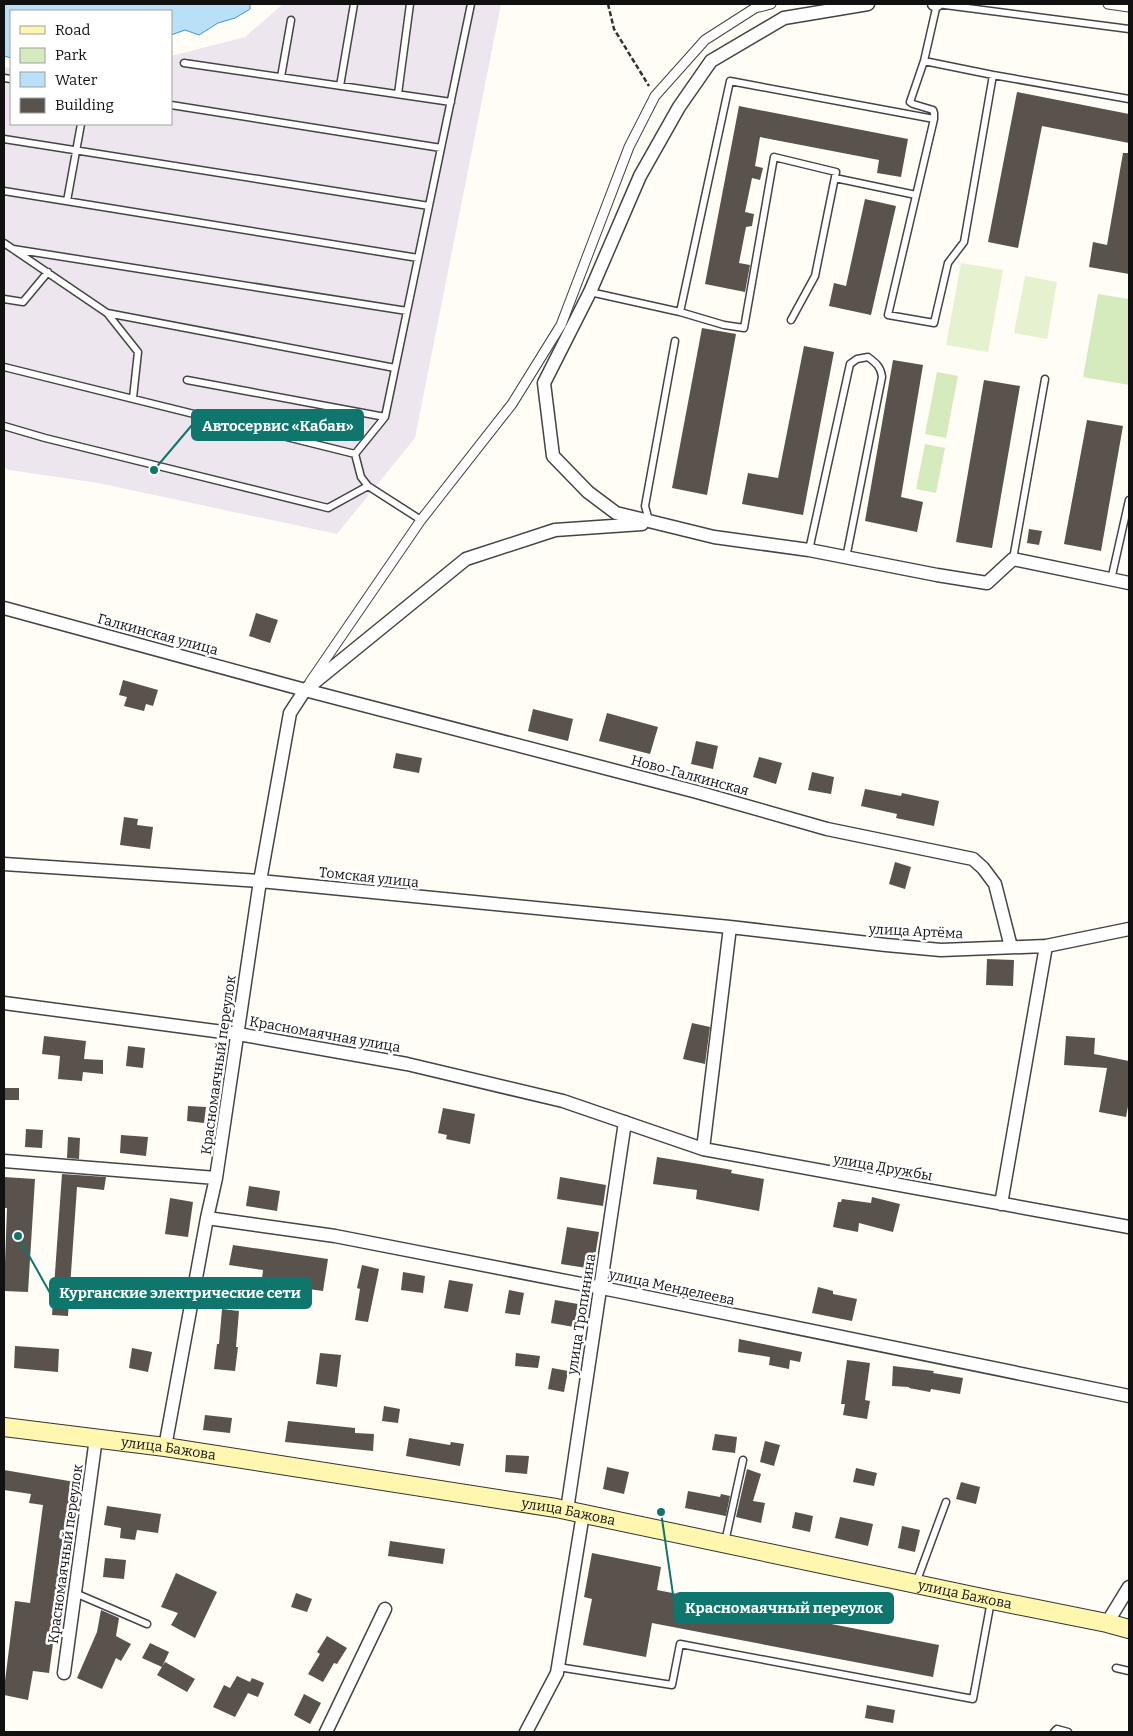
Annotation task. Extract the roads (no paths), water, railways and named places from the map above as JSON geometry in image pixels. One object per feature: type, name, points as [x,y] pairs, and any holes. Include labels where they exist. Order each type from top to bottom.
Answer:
[{"type":"main road","name":"улица Бажова","points":[[4,1427],[165,1447],[575,1512],[1129,1628]]},
{"type":"street","points":[[305,690],[421,520],[512,404],[561,326],[630,147],[655,96],[705,40],[755,8],[771,4]]},
{"type":"street","points":[[868,4],[784,18],[711,61],[679,107],[640,176],[590,292],[544,383],[553,456],[588,492],[616,514],[714,537],[809,550],[987,583],[1013,559],[1129,584]]},
{"type":"street","points":[[1108,4],[1129,7]]},
{"type":"street","name":"Красномаячный переулок","points":[[165,1447],[216,1178],[260,881],[290,713],[305,690],[466,559],[555,530],[653,523]]},
{"type":"street","name":"Галкинская улица","points":[[4,608],[305,690]]},
{"type":"street","name":"Ново-Галкинская","points":[[305,690],[696,792],[827,829],[973,859],[983,868],[995,884],[1012,947]]},
{"type":"street","name":"Томская улица","points":[[4,864],[260,881],[730,927]]},
{"type":"street","points":[[703,1149],[730,927]]},
{"type":"street","name":"улица Артёма","points":[[730,927],[941,950],[1046,946],[1129,929]]},
{"type":"street","points":[[1001,1204],[1046,946]]},
{"type":"street","name":"Красномаячная улица","points":[[4,1003],[238,1034],[407,1064],[563,1101],[630,1124]]},
{"type":"street","name":"улица Дружбы","points":[[630,1124],[703,1149],[1129,1227]]},
{"type":"street","name":"улица Тропинина","points":[[526,1732],[558,1667],[600,1288],[630,1124]]},
{"type":"street","points":[[4,1160],[216,1178]]},
{"type":"street","name":"улица Менделеева","points":[[207,1218],[335,1236],[1129,1396]]},
{"type":"street","name":"Красномаячный переулок","points":[[64,1673],[96,1438]]},
{"type":"street","points":[[1107,1622],[1129,1587]]},
{"type":"street","points":[[326,1732],[385,1609]]},
{"type":"lane","points":[[340,86],[354,4]]},
{"type":"lane","points":[[398,94],[410,4]]},
{"type":"lane","points":[[355,454],[385,417],[471,4]]},
{"type":"lane","points":[[993,75],[964,242],[948,263],[934,323],[888,315],[934,119],[933,110],[910,102],[924,60],[935,4],[1129,29]]},
{"type":"lane","points":[[281,77],[290,20]]},
{"type":"lane","points":[[924,60],[993,75],[1129,99]]},
{"type":"lane","points":[[184,63],[450,102]]},
{"type":"lane","points":[[680,312],[730,82],[934,119]]},
{"type":"lane","points":[[172,105],[441,148]]},
{"type":"lane","points":[[67,201],[82,125]]},
{"type":"lane","points":[[4,139],[429,206]]},
{"type":"lane","points":[[590,292],[680,312],[724,325],[744,328],[774,157],[836,172],[815,276],[791,320]]},
{"type":"lane","points":[[834,178],[916,195]]},
{"type":"lane","points":[[4,191],[418,258]]},
{"type":"lane","points":[[4,243],[107,312],[138,352],[133,398]]},
{"type":"lane","points":[[13,249],[407,311]]},
{"type":"lane","points":[[4,299],[23,302],[48,272]]},
{"type":"lane","points":[[107,312],[395,368]]},
{"type":"lane","points":[[653,523],[648,517],[645,506],[675,341]]},
{"type":"lane","points":[[809,550],[850,364],[858,359],[868,357],[881,370],[882,377],[846,558]]},
{"type":"lane","points":[[4,367],[355,454]]},
{"type":"lane","points":[[1013,559],[1044,379]]},
{"type":"lane","points":[[187,380],[385,417]]},
{"type":"lane","points":[[4,426],[45,438],[328,508],[368,486]]},
{"type":"lane","points":[[355,454],[361,477],[368,486],[421,520]]},
{"type":"lane","points":[[1111,580],[1129,500]]},
{"type":"lane","points":[[725,1544],[743,1460]]},
{"type":"lane","points":[[916,1584],[946,1502]]},
{"type":"lane","points":[[75,1593],[147,1624]]},
{"type":"lane","points":[[558,1667],[672,1686],[680,1644],[973,1699],[992,1600]]},
{"type":"lane","points":[[1116,1668],[1129,1671]]},
{"type":"lane","points":[[1054,1732],[1056,1729],[1068,1732]]},
{"type":"water","points":[[4,4],[250,4],[250,9],[235,18],[218,23],[199,35],[185,30],[172,35],[172,10],[10,10],[10,58],[4,56]]},
{"type":"place","name":"Автосервис «Кабан»","points":[[154,470]]},
{"type":"place","name":"Курганские электрические сети","points":[[18,1236]]},
{"type":"place","name":"Красномаячный переулок","points":[[661,1512]]}]
